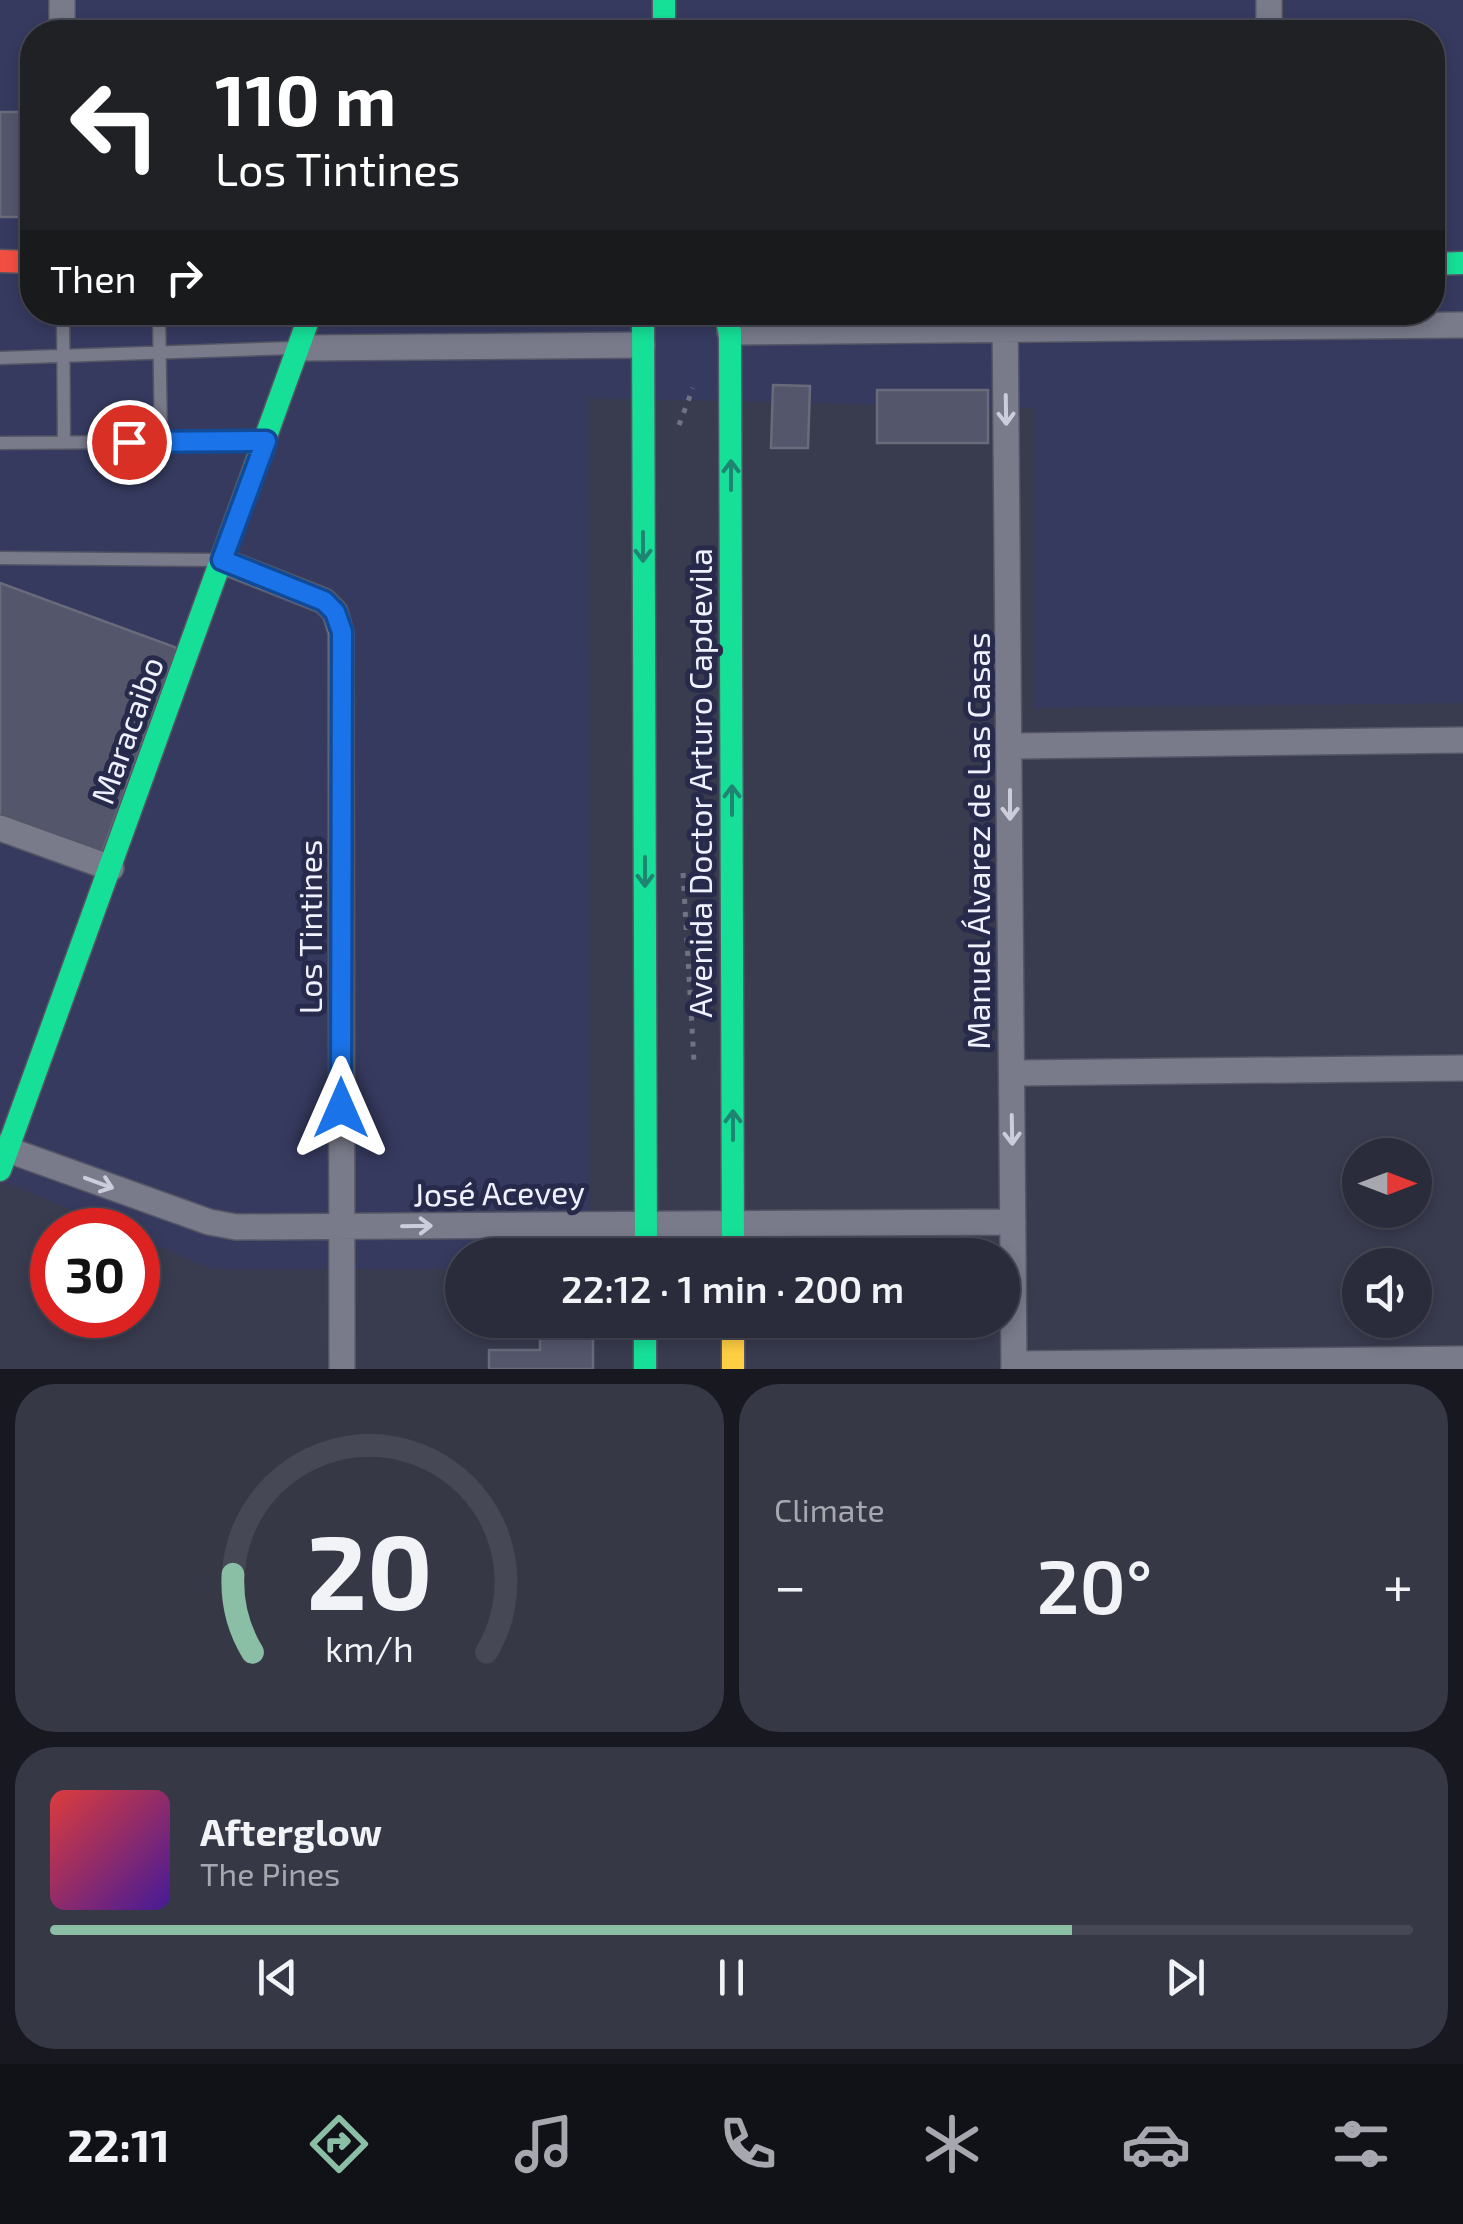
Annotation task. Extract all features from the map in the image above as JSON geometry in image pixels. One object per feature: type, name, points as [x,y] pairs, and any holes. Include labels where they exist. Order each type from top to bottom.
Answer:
[{"type":"main road","name":"Maracaibo","points":[[2,1155],[308,325]]},
{"type":"main road","name":"Avenida Doctor Arturo Capdevila","points":[[643,325],[646,1238]]},
{"type":"main road","name":"Avenida Doctor Arturo Capdevila","points":[[727,325],[733,1238]]},
{"type":"main road","points":[[645,1338],[645,1369]]},
{"type":"main road","points":[[733,1338],[733,1369]]},
{"type":"street","name":"Manuel Álvarez de Las Casas","points":[[1005,325],[1014,1367]]},
{"type":"street","points":[[1387,325],[1463,326]]},
{"type":"street","points":[[300,348],[642,344]]},
{"type":"street","name":"Los Tintines","points":[[222,560],[324,601],[335,612],[342,632],[342,1369]]},
{"type":"street","points":[[1009,746],[1463,740]]},
{"type":"street","points":[[0,828],[110,868]]},
{"type":"street","points":[[1012,1073],[1463,1068]]},
{"type":"street","name":"José Acevey","points":[[2,1155],[209,1222],[236,1227],[1013,1222]]},
{"type":"street","points":[[1014,1367],[1463,1359]]},
{"type":"lane","points":[[63,325],[64,442]]},
{"type":"lane","points":[[159,325],[161,442]]},
{"type":"lane","points":[[0,358],[300,348]]},
{"type":"lane","points":[[0,443],[266,441]]},
{"type":"lane","points":[[0,558],[222,560]]},
{"type":"shaded area","points":[[0,0],[1463,0],[1463,703],[1033,708],[1033,408],[588,398],[590,1238],[445,1238],[445,1269],[211,1269],[160,1247],[160,1208],[68,1208],[0,1180]]},
{"type":"building","points":[[0,112],[20,112],[20,217],[0,217]]},
{"type":"building","points":[[773,385],[810,386],[808,448],[771,448]]},
{"type":"building","points":[[877,390],[988,390],[988,443],[877,443]]},
{"type":"building","points":[[0,583],[177,648],[100,858],[0,821]]},
{"type":"building","points":[[540,1338],[593,1338],[593,1369],[489,1369],[489,1350],[540,1350]]},
{"type":"traffic: fast","points":[[664,0],[664,20]]},
{"type":"traffic: fast","points":[[1445,264],[1463,263]]},
{"type":"traffic: fast","points":[[0,1170],[306,325]]},
{"type":"traffic: fast","points":[[643,325],[646,1238]]},
{"type":"traffic: fast","points":[[728,325],[733,1238]]},
{"type":"traffic: fast","points":[[645,1338],[645,1369]]},
{"type":"traffic: slow","points":[[733,1338],[733,1369]]},
{"type":"traffic: jam","points":[[0,261],[20,262]]},
{"type":"route","points":[[129,442],[266,441],[222,560],[324,601],[335,612],[342,632],[341,1108]]}]
